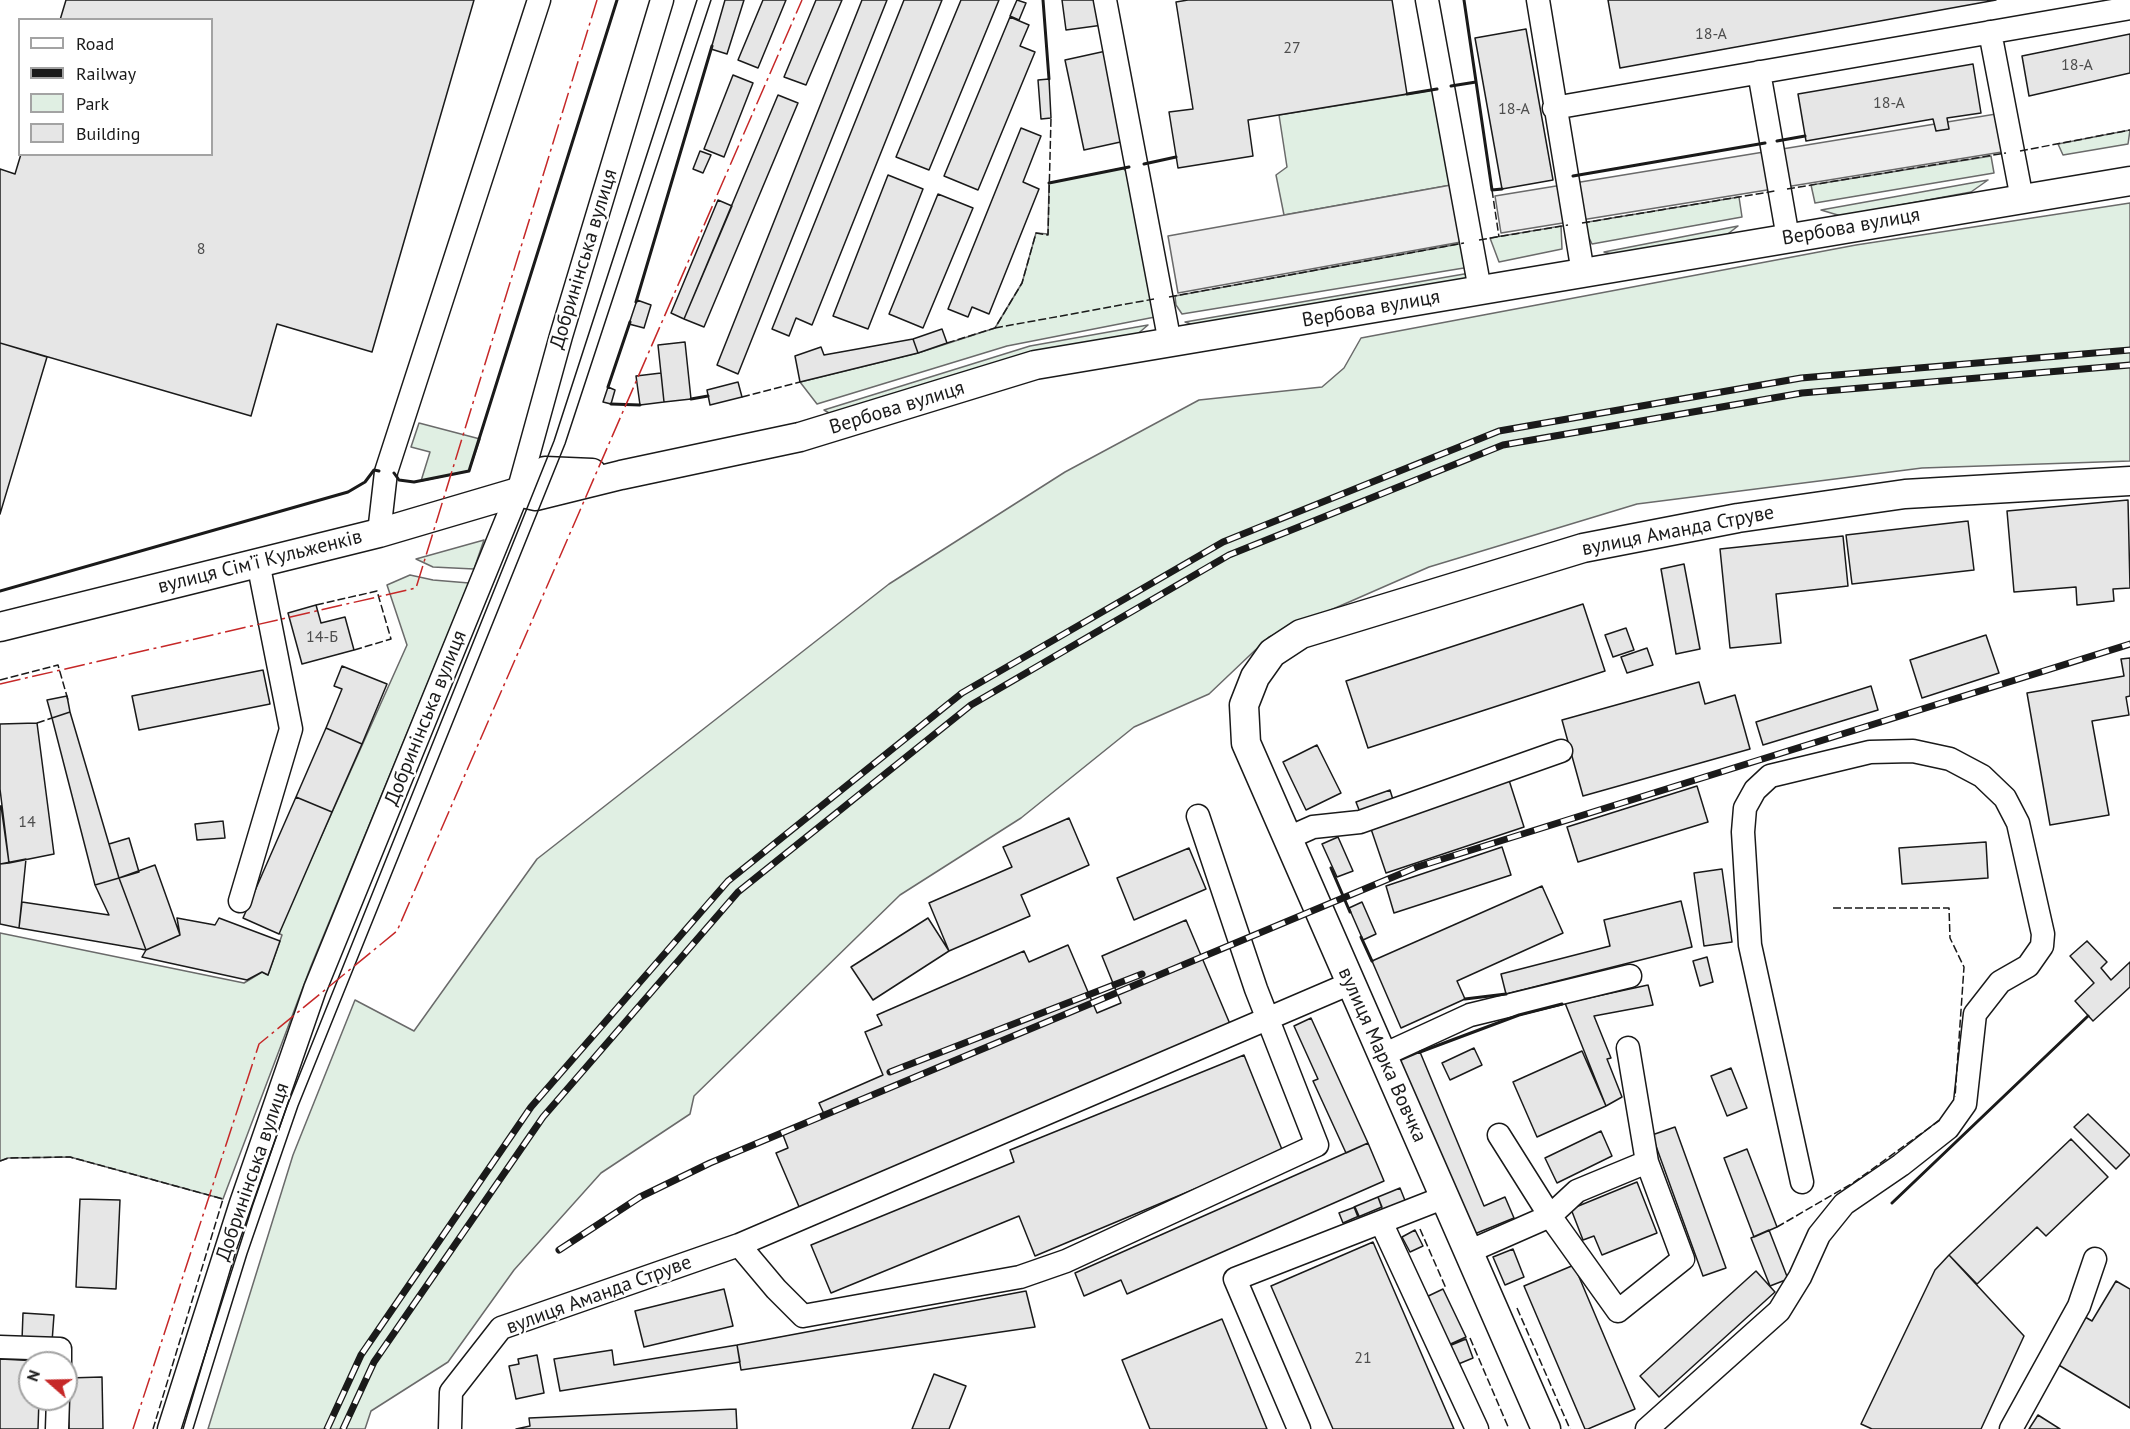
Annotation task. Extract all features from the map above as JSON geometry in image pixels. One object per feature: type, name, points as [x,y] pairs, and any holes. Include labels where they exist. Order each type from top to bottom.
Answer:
[{"type":"main road","name":"Вербова вулиця","points":[[518,492],[536,496],[621,475],[800,437],[1035,365],[2130,181]]},
{"type":"main road","name":"вулиця Аманда Струве","points":[[1255,677],[1272,653],[1301,634],[1583,548],[1738,518],[1905,494],[2130,481]]},
{"type":"main road","name":"вулиця Сімʼї Кульженків","points":[[0,627],[379,533],[518,492]]},
{"type":"main road","name":"вулиця Марка Вовчка","points":[[1255,677],[1244,705],[1246,743],[1546,1429]]},
{"type":"street","points":[[379,533],[386,472],[538,0]]},
{"type":"street","name":"Добринінська вулиця","points":[[169,1429],[241,1203],[315,989],[518,492],[561,336],[662,0]]},
{"type":"street","points":[[1105,0],[1170,343]]},
{"type":"street","points":[[1427,0],[1480,290]]},
{"type":"street","points":[[1538,0],[1583,273]]},
{"type":"street","points":[[1554,108],[2130,8]]},
{"type":"street","points":[[1990,32],[2022,199]]},
{"type":"street","points":[[1759,72],[1788,238]]},
{"type":"street","points":[[240,901],[291,729],[258,562]]},
{"type":"street","points":[[1288,838],[1314,827],[1360,822],[1560,751]]},
{"type":"street","points":[[1647,1429],[1779,1311],[1800,1277],[1819,1235],[1844,1204],[1901,1166],[1948,1128],[1965,1104],[1975,1014],[2000,982],[2028,966],[2042,946],[2043,934],[2018,823],[2005,798],[1982,776],[1950,759],[1913,751],[1870,752],[1770,776],[1755,790],[1745,808],[1743,832],[1750,945],[1802,1182]]},
{"type":"street","points":[[739,1245],[776,1289],[803,1316],[1020,1277],[1066,1261],[1317,1145],[1268,1019],[1198,816]]},
{"type":"street","points":[[1383,1055],[1470,1015],[1630,976]]},
{"type":"street","name":"вулиця Аманда Струве","points":[[450,1429],[451,1392],[501,1328],[739,1245],[1351,983]]},
{"type":"street","points":[[1499,1135],[1550,1216],[1618,1311],[1683,1259],[1647,1162],[1629,1048]]},
{"type":"street","points":[[1468,1252],[1550,1216],[1576,1191],[1647,1162]]},
{"type":"street","points":[[1299,1429],[1235,1279],[1445,1197]]},
{"type":"street","points":[[1381,1222],[1477,1429]]},
{"type":"street","points":[[2011,1429],[2079,1306],[2095,1259]]},
{"type":"street","points":[[0,1347],[60,1349],[60,1351]]},
{"type":"street","points":[[57,1429],[58,1411]]},
{"type":"green space","points":[[1434,90],[1451,185],[1284,215],[1276,175],[1287,167],[1279,115]]},
{"type":"green space","points":[[2130,130],[2128,144],[2063,155],[2058,144]]},
{"type":"green space","points":[[1991,156],[1994,173],[1815,203],[1811,185]]},
{"type":"green space","points":[[1123,168],[1134,180],[1155,317],[1007,346],[817,404],[800,382],[918,353],[995,328],[1022,283],[1036,233],[1048,234],[1049,183]]},
{"type":"green space","points":[[1988,180],[1971,192],[1841,216],[1821,210]]},
{"type":"green space","points":[[1739,197],[1742,217],[1592,244],[1582,223]]},
{"type":"green space","points":[[2130,203],[2130,461],[1922,468],[1637,504],[1429,567],[1269,637],[1209,694],[1134,727],[1021,818],[900,895],[694,1096],[690,1114],[601,1173],[514,1270],[448,1362],[371,1411],[365,1429],[208,1429],[293,1155],[355,1000],[414,1031],[537,859],[889,584],[1065,472],[1199,400],[1322,387],[1344,368],[1361,338],[1856,245]]},
{"type":"green space","points":[[1561,226],[1562,249],[1499,262],[1490,238]]},
{"type":"green space","points":[[1738,226],[1724,237],[1619,256],[1604,252]]},
{"type":"green space","points":[[1464,243],[1470,267],[1182,314],[1176,305],[1175,296]]},
{"type":"green space","points":[[1470,273],[1463,283],[1199,327],[1185,322]]},
{"type":"green space","points":[[1148,325],[1134,337],[834,416],[824,410],[1030,346]]},
{"type":"green space","points":[[419,423],[480,439],[469,471],[421,481],[430,452],[411,447]]},
{"type":"green space","points":[[484,540],[474,569],[433,567],[416,559]]},
{"type":"green space","points":[[410,575],[433,580],[469,583],[311,966],[223,1199],[70,1157],[8,1158],[0,1161],[0,933],[244,983],[262,972],[268,975],[282,935],[278,933],[407,645],[387,585]]},
{"type":"shaded area","points":[[1996,114],[2002,152],[1501,233],[1495,196]]},
{"type":"shaded area","points":[[1451,185],[1461,242],[1178,293],[1168,236]]},
{"type":"building","points":[[66,0],[474,0],[372,352],[277,324],[251,416],[0,343],[0,169],[15,174],[20,156],[213,156],[213,18],[61,18]]},
{"type":"building","points":[[725,0],[744,0],[727,54],[711,49]]},
{"type":"building","points":[[763,0],[786,0],[758,68],[738,60]]},
{"type":"building","points":[[816,0],[842,0],[806,85],[784,77]]},
{"type":"building","points":[[862,0],[887,0],[738,374],[717,365]]},
{"type":"building","points":[[904,0],[942,0],[812,325],[796,318],[789,336],[772,329]]},
{"type":"building","points":[[961,0],[999,0],[929,170],[896,157]]},
{"type":"building","points":[[1017,0],[1026,3],[1019,20],[1010,16]]},
{"type":"building","points":[[1062,0],[1100,0],[1103,25],[1066,30]]},
{"type":"building","points":[[1188,0],[1392,0],[1407,94],[1248,120],[1253,156],[1178,168],[1169,112],[1193,109],[1176,2]]},
{"type":"building","points":[[1608,0],[1996,0],[1620,68]]},
{"type":"building","points":[[1010,17],[1029,25],[1020,46],[1035,52],[978,190],[944,176]]},
{"type":"building","points":[[1526,29],[1553,180],[1502,189],[1475,38]]},
{"type":"building","points":[[2130,34],[2130,73],[2029,96],[2022,56]]},
{"type":"building","points":[[1106,51],[1125,141],[1084,150],[1065,60]]},
{"type":"building","points":[[1973,64],[1981,113],[1947,118],[1949,129],[1936,131],[1933,119],[1806,141],[1798,94]]},
{"type":"building","points":[[733,75],[753,83],[724,157],[704,149]]},
{"type":"building","points":[[1049,79],[1051,118],[1041,119],[1038,80]]},
{"type":"building","points":[[778,95],[798,103],[704,327],[684,319]]},
{"type":"building","points":[[1021,128],[1041,136],[1023,182],[1039,189],[989,314],[972,307],[968,317],[948,309]]},
{"type":"building","points":[[700,151],[711,155],[703,173],[693,169]]},
{"type":"building","points":[[888,175],[923,189],[868,329],[833,316]]},
{"type":"building","points":[[938,194],[973,208],[923,328],[889,314]]},
{"type":"building","points":[[718,200],[732,206],[684,319],[671,313]]},
{"type":"building","points":[[637,300],[651,305],[644,328],[629,324]]},
{"type":"building","points":[[942,329],[947,343],[918,353],[913,339]]},
{"type":"building","points":[[913,339],[918,353],[800,382],[795,356],[821,347],[824,355]]},
{"type":"building","points":[[685,342],[691,399],[664,402],[658,345]]},
{"type":"building","points":[[0,343],[47,357],[0,514]]},
{"type":"building","points":[[661,373],[664,402],[640,405],[636,376]]},
{"type":"building","points":[[738,382],[742,397],[710,405],[707,390]]},
{"type":"building","points":[[608,387],[615,390],[611,404],[603,402]]},
{"type":"building","points":[[2128,500],[2130,588],[2113,589],[2114,601],[2077,605],[2076,587],[2014,592],[2007,511]]},
{"type":"building","points":[[1968,521],[1974,570],[1852,584],[1846,535]]},
{"type":"building","points":[[1843,536],[1848,586],[1776,594],[1781,643],[1730,648],[1720,549]]},
{"type":"building","points":[[1684,564],[1700,649],[1676,654],[1661,569]]},
{"type":"building","points":[[1583,604],[1605,671],[1368,748],[1346,681]]},
{"type":"building","points":[[316,605],[321,623],[345,617],[354,650],[302,664],[288,613]]},
{"type":"building","points":[[1626,628],[1634,650],[1613,657],[1605,635]]},
{"type":"building","points":[[1986,635],[1999,673],[1922,698],[1910,660]]},
{"type":"building","points":[[1647,648],[1653,665],[1627,673],[1621,657]]},
{"type":"building","points":[[2130,658],[2130,696],[2126,697],[2129,715],[2092,721],[2109,815],[2050,825],[2027,693],[2124,676],[2121,659]]},
{"type":"building","points":[[342,666],[387,684],[362,744],[326,728],[342,689],[334,686]]},
{"type":"building","points":[[263,670],[270,704],[139,730],[132,696]]},
{"type":"building","points":[[1699,682],[1705,704],[1735,695],[1750,749],[1583,796],[1562,720]]},
{"type":"building","points":[[1871,686],[1878,710],[1763,745],[1756,722]]},
{"type":"building","points":[[67,696],[70,712],[52,718],[47,700]]},
{"type":"building","points":[[70,712],[119,878],[95,885],[52,718]]},
{"type":"building","points":[[37,723],[54,854],[9,863],[0,789],[0,724]]},
{"type":"building","points":[[326,728],[362,744],[332,812],[296,797]]},
{"type":"building","points":[[1317,745],[1341,793],[1306,810],[1283,762]]},
{"type":"building","points":[[1508,777],[1524,827],[1386,873],[1369,823]]},
{"type":"building","points":[[1697,786],[1708,822],[1578,862],[1567,827]]},
{"type":"building","points":[[1390,790],[1394,803],[1361,815],[1356,802]]},
{"type":"building","points":[[296,797],[332,812],[279,934],[243,918]]},
{"type":"building","points":[[0,806],[9,863],[0,864]]},
{"type":"building","points":[[1069,818],[1089,865],[1021,895],[1030,916],[949,951],[929,903],[1012,867],[1003,847]]},
{"type":"building","points":[[223,821],[225,838],[197,840],[195,824]]},
{"type":"building","points":[[1338,837],[1353,871],[1337,877],[1322,844]]},
{"type":"building","points":[[129,838],[139,872],[119,878],[109,844]]},
{"type":"building","points":[[1986,842],[1988,878],[1902,884],[1899,848]]},
{"type":"building","points":[[1502,847],[1511,875],[1394,913],[1386,886]]},
{"type":"building","points":[[1189,848],[1206,889],[1134,920],[1117,878]]},
{"type":"building","points":[[26,859],[19,928],[0,924],[0,864]]},
{"type":"building","points":[[155,865],[180,935],[146,950],[119,878]]},
{"type":"building","points":[[1722,869],[1732,942],[1704,946],[1694,873]]},
{"type":"building","points":[[119,878],[146,950],[19,928],[22,902],[109,915],[95,885]]},
{"type":"building","points":[[1542,886],[1563,933],[1457,981],[1465,999],[1401,1028],[1372,961]]},
{"type":"building","points":[[1681,901],[1692,947],[1506,994],[1501,974],[1610,946],[1604,920]]},
{"type":"building","points":[[1362,902],[1376,934],[1363,940],[1349,908]]},
{"type":"building","points":[[177,918],[215,925],[219,918],[280,941],[268,975],[262,972],[247,980],[142,957],[146,950],[180,935]]},
{"type":"building","points":[[928,918],[949,951],[873,1000],[851,967]]},
{"type":"building","points":[[1186,920],[1230,1024],[800,1209],[776,1153],[788,1148],[783,1135],[825,1116],[819,1103],[883,1075],[865,1032],[882,1025],[877,1015],[1024,951],[1029,962],[1068,945],[1097,1013],[1121,1003],[1102,956]]},
{"type":"building","points":[[2087,941],[2107,962],[2101,968],[2111,980],[2130,962],[2130,987],[2093,1021],[2075,1001],[2094,983],[2070,956]]},
{"type":"building","points":[[1707,957],[1713,982],[1700,986],[1693,961]]},
{"type":"building","points":[[1648,985],[1653,1005],[1594,1016],[1611,1058],[1607,1059],[1622,1097],[1606,1106],[1565,1003]]},
{"type":"building","points":[[1311,1018],[1368,1143],[1346,1153],[1313,1081],[1318,1079],[1294,1026]]},
{"type":"building","points":[[1474,1048],[1482,1065],[1450,1080],[1442,1063]]},
{"type":"building","points":[[1582,1051],[1606,1106],[1537,1137],[1513,1082]]},
{"type":"building","points":[[1420,1052],[1484,1206],[1505,1197],[1514,1218],[1472,1235],[1399,1061]]},
{"type":"building","points":[[1244,1055],[1283,1152],[1035,1256],[1019,1216],[831,1293],[811,1245],[1014,1162],[1010,1150]]},
{"type":"building","points":[[1731,1068],[1747,1108],[1727,1116],[1711,1076]]},
{"type":"building","points":[[2088,1114],[2130,1155],[2116,1169],[2074,1127]]},
{"type":"building","points":[[1675,1127],[1726,1268],[1703,1276],[1652,1135]]},
{"type":"building","points":[[1601,1131],[1612,1156],[1557,1183],[1545,1158]]},
{"type":"building","points":[[2071,1139],[2108,1177],[2046,1236],[2037,1227],[1977,1284],[1949,1255]]},
{"type":"building","points":[[1368,1143],[1384,1181],[1127,1294],[1121,1280],[1084,1296],[1075,1273]]},
{"type":"building","points":[[1747,1149],[1777,1227],[1754,1237],[1724,1158]]},
{"type":"building","points":[[1637,1182],[1657,1233],[1602,1255],[1594,1236],[1583,1240],[1571,1209]]},
{"type":"building","points":[[1400,1188],[1406,1203],[1383,1211],[1378,1197]]},
{"type":"building","points":[[1378,1197],[1382,1207],[1358,1217],[1354,1207]]},
{"type":"building","points":[[80,1199],[120,1200],[116,1289],[76,1287]]},
{"type":"building","points":[[1355,1207],[1359,1216],[1343,1223],[1339,1213]]},
{"type":"building","points":[[1415,1230],[1423,1246],[1410,1252],[1402,1237]]},
{"type":"building","points":[[1769,1230],[1788,1279],[1770,1286],[1751,1238]]},
{"type":"building","points":[[1373,1242],[1454,1429],[1333,1429],[1271,1286]]},
{"type":"building","points":[[1513,1249],[1524,1277],[1505,1285],[1493,1257]]},
{"type":"building","points":[[1949,1255],[2024,1336],[1981,1429],[1872,1429],[1861,1424],[1935,1270]]},
{"type":"building","points":[[1574,1265],[1635,1409],[1588,1429],[1585,1429],[1524,1286]]},
{"type":"building","points":[[1756,1271],[1775,1292],[1659,1397],[1640,1376]]},
{"type":"building","points":[[2116,1281],[2130,1289],[2130,1408],[2052,1361],[2080,1314],[2092,1321]]},
{"type":"building","points":[[724,1289],[733,1326],[644,1347],[635,1311]]},
{"type":"building","points":[[1443,1289],[1466,1337],[1444,1347],[1422,1299]]},
{"type":"building","points":[[1026,1291],[1035,1327],[741,1370],[737,1345]]},
{"type":"building","points":[[23,1313],[54,1315],[52,1342],[22,1340]]},
{"type":"building","points":[[1222,1319],[1267,1429],[1150,1429],[1122,1360]]},
{"type":"building","points":[[1466,1339],[1473,1358],[1456,1365],[1449,1346]]},
{"type":"building","points":[[737,1345],[740,1362],[560,1391],[554,1359],[612,1350],[614,1365]]},
{"type":"building","points":[[537,1355],[544,1393],[516,1399],[509,1366],[519,1364],[518,1359]]},
{"type":"building","points":[[0,1359],[18,1360],[18,1411],[39,1411],[38,1429],[0,1429]]},
{"type":"building","points":[[934,1374],[966,1386],[949,1429],[912,1429]]},
{"type":"building","points":[[102,1377],[103,1429],[69,1429],[69,1411],[78,1411],[78,1378]]},
{"type":"building","points":[[736,1409],[737,1429],[516,1429],[530,1426],[529,1418]]},
{"type":"building","points":[[2038,1415],[2060,1429],[2029,1429]]},
{"type":"tram line","points":[[183,1429],[236,1251],[287,1106],[554,441],[697,0]]},
{"type":"tram line","points":[[193,1429],[247,1254],[298,1106],[565,444],[711,0]]},
{"type":"railway","points":[[327,1429],[361,1355],[531,1107],[728,881],[962,693],[1223,542],[1499,431],[1801,378],[2130,350]]},
{"type":"railway","points":[[343,1429],[374,1362],[543,1117],[738,892],[971,705],[1229,555],[1503,445],[1802,393],[2130,365]]},
{"type":"railway","points":[[559,1250],[640,1197],[710,1163],[1417,867],[2130,644]]},
{"type":"railway","points":[[890,1072],[1142,974]]},
{"type":"fence","points":[[947,343],[995,328],[1022,283],[1036,233],[1048,235],[1051,118]]},
{"type":"fence","points":[[2020,151],[2130,130]]},
{"type":"fence","points":[[1787,189],[2006,153]]},
{"type":"fence","points":[[1492,190],[1499,237]]},
{"type":"fence","points":[[1582,223],[1775,191]]},
{"type":"fence","points":[[1479,240],[1568,225]]},
{"type":"fence","points":[[1169,297],[1464,243]]},
{"type":"fence","points":[[995,328],[1154,299]]},
{"type":"fence","points":[[742,397],[800,382]]},
{"type":"fence","points":[[316,605],[377,591],[391,639],[354,650]]},
{"type":"fence","points":[[0,680],[58,665],[68,700]]},
{"type":"fence","points":[[37,723],[52,718]]},
{"type":"fence","points":[[1833,908],[1949,908],[1950,938],[1964,967],[1955,1097]]},
{"type":"fence","points":[[1777,1227],[1853,1183],[1940,1120]]},
{"type":"fence","points":[[0,1161],[8,1158],[70,1157],[223,1199],[153,1429]]},
{"type":"fence","points":[[1420,1229],[1445,1286],[1443,1289]]},
{"type":"fence","points":[[1517,1308],[1570,1429]]},
{"type":"fence","points":[[1470,1338],[1509,1429]]},
{"type":"wall","points":[[394,473],[399,480],[414,482],[469,471],[617,0]]},
{"type":"wall","points":[[1043,0],[1049,79]]},
{"type":"wall","points":[[1464,0],[1492,190],[1502,189]]},
{"type":"wall","points":[[636,302],[712,46]]},
{"type":"wall","points":[[1451,86],[1476,82]]},
{"type":"wall","points":[[1407,94],[1437,89]]},
{"type":"wall","points":[[1777,141],[1805,136]]},
{"type":"wall","points":[[1573,176],[1765,143]]},
{"type":"wall","points":[[1144,164],[1176,157]]},
{"type":"wall","points":[[1049,183],[1129,167]]},
{"type":"wall","points":[[608,387],[630,322]]},
{"type":"wall","points":[[691,399],[708,396]]},
{"type":"wall","points":[[611,404],[640,405]]},
{"type":"wall","points":[[0,591],[348,492],[365,482],[374,470],[379,471]]},
{"type":"wall","points":[[1331,868],[1350,912]]},
{"type":"wall","points":[[1361,937],[1372,961]]},
{"type":"wall","points":[[1465,999],[1506,994]]},
{"type":"wall","points":[[1420,1052],[1519,1015],[1562,1004]]},
{"type":"wall","points":[[1892,1203],[2088,1016]]},
{"type":"power","points":[[0,684],[416,588],[597,0]]},
{"type":"power","points":[[133,1429],[259,1044],[397,931],[802,0]]}]
